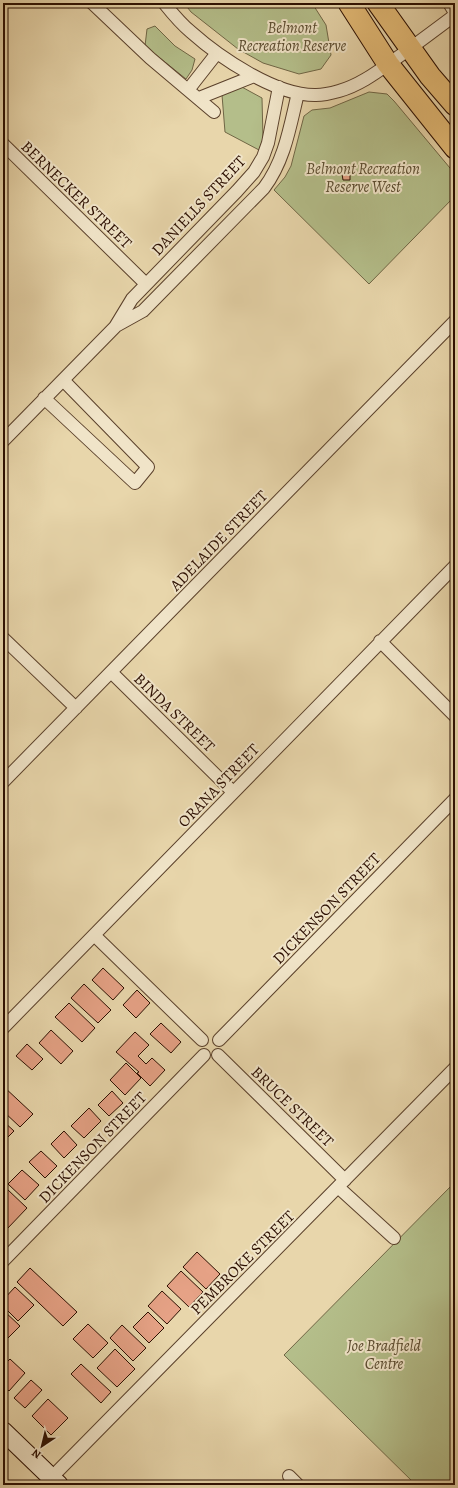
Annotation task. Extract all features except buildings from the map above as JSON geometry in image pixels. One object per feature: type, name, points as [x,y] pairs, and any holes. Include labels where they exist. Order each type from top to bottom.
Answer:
[{"type":"highway","points":[[349,3],[388,64],[455,148]]},
{"type":"highway","points":[[378,3],[430,76],[455,105]]},
{"type":"main road","points":[[3,1431],[56,1481]]},
{"type":"street","points":[[92,3],[150,58],[214,112]]},
{"type":"street","points":[[164,3],[190,32],[217,53],[254,76],[279,87],[298,93],[316,95],[339,91],[375,74],[455,14],[449,3]]},
{"type":"street","points":[[188,90],[217,53]]},
{"type":"street","points":[[199,98],[254,76]]},
{"type":"street","name":"DANIELLS STREET","points":[[3,441],[115,327],[132,299],[254,172],[263,157],[268,143],[279,87]]},
{"type":"street","name":"DANIELLS STREET","points":[[115,327],[143,311],[264,188],[277,167],[285,146],[298,93]]},
{"type":"street","name":"BERNECKER STREET","points":[[3,144],[146,284]]},
{"type":"street","name":"ADELAIDE STREET","points":[[3,782],[455,321]]},
{"type":"street","points":[[44,398],[135,483],[148,467],[63,380]]},
{"type":"street","name":"ORANA STREET","points":[[3,1028],[455,566]]},
{"type":"street","points":[[3,638],[76,708]]},
{"type":"street","points":[[380,641],[455,716]]},
{"type":"street","name":"BINDA STREET","points":[[111,672],[233,792]]},
{"type":"street","name":"DICKENSON STREET","points":[[219,1040],[455,799]]},
{"type":"street","points":[[94,935],[202,1040]]},
{"type":"street","points":[[208,1036],[212,1036],[219,1040],[221,1049],[218,1055],[212,1058],[204,1055],[200,1047],[202,1040],[208,1036]]},
{"type":"street","name":"DICKENSON STREET","points":[[3,1261],[204,1055]]},
{"type":"street","name":"BRUCE STREET","points":[[218,1055],[394,1238]]},
{"type":"street","name":"PEMBROKE STREET","points":[[56,1481],[342,1183],[455,1068]]},
{"type":"street","points":[[289,1476],[298,1485]]},
{"type":"green space","name":"Belmont Recreation Reserve","points":[[184,3],[312,3],[326,25],[331,55],[321,69],[299,74],[263,63],[238,49],[191,12]]},
{"type":"green space","points":[[155,26],[175,46],[195,59],[192,70],[186,79],[145,46],[147,29]]},
{"type":"green space","points":[[240,86],[262,98],[263,139],[259,150],[225,132],[222,95]]},
{"type":"green space","name":"Belmont Recreation Reserve West","points":[[369,92],[387,94],[455,174],[455,196],[369,284],[274,190],[285,177],[291,166],[304,116],[312,110],[330,108]]},
{"type":"green space","name":"Joe Bradfield Centre","points":[[455,1182],[455,1475],[448,1482],[452,1485],[416,1485],[284,1355]]}]
